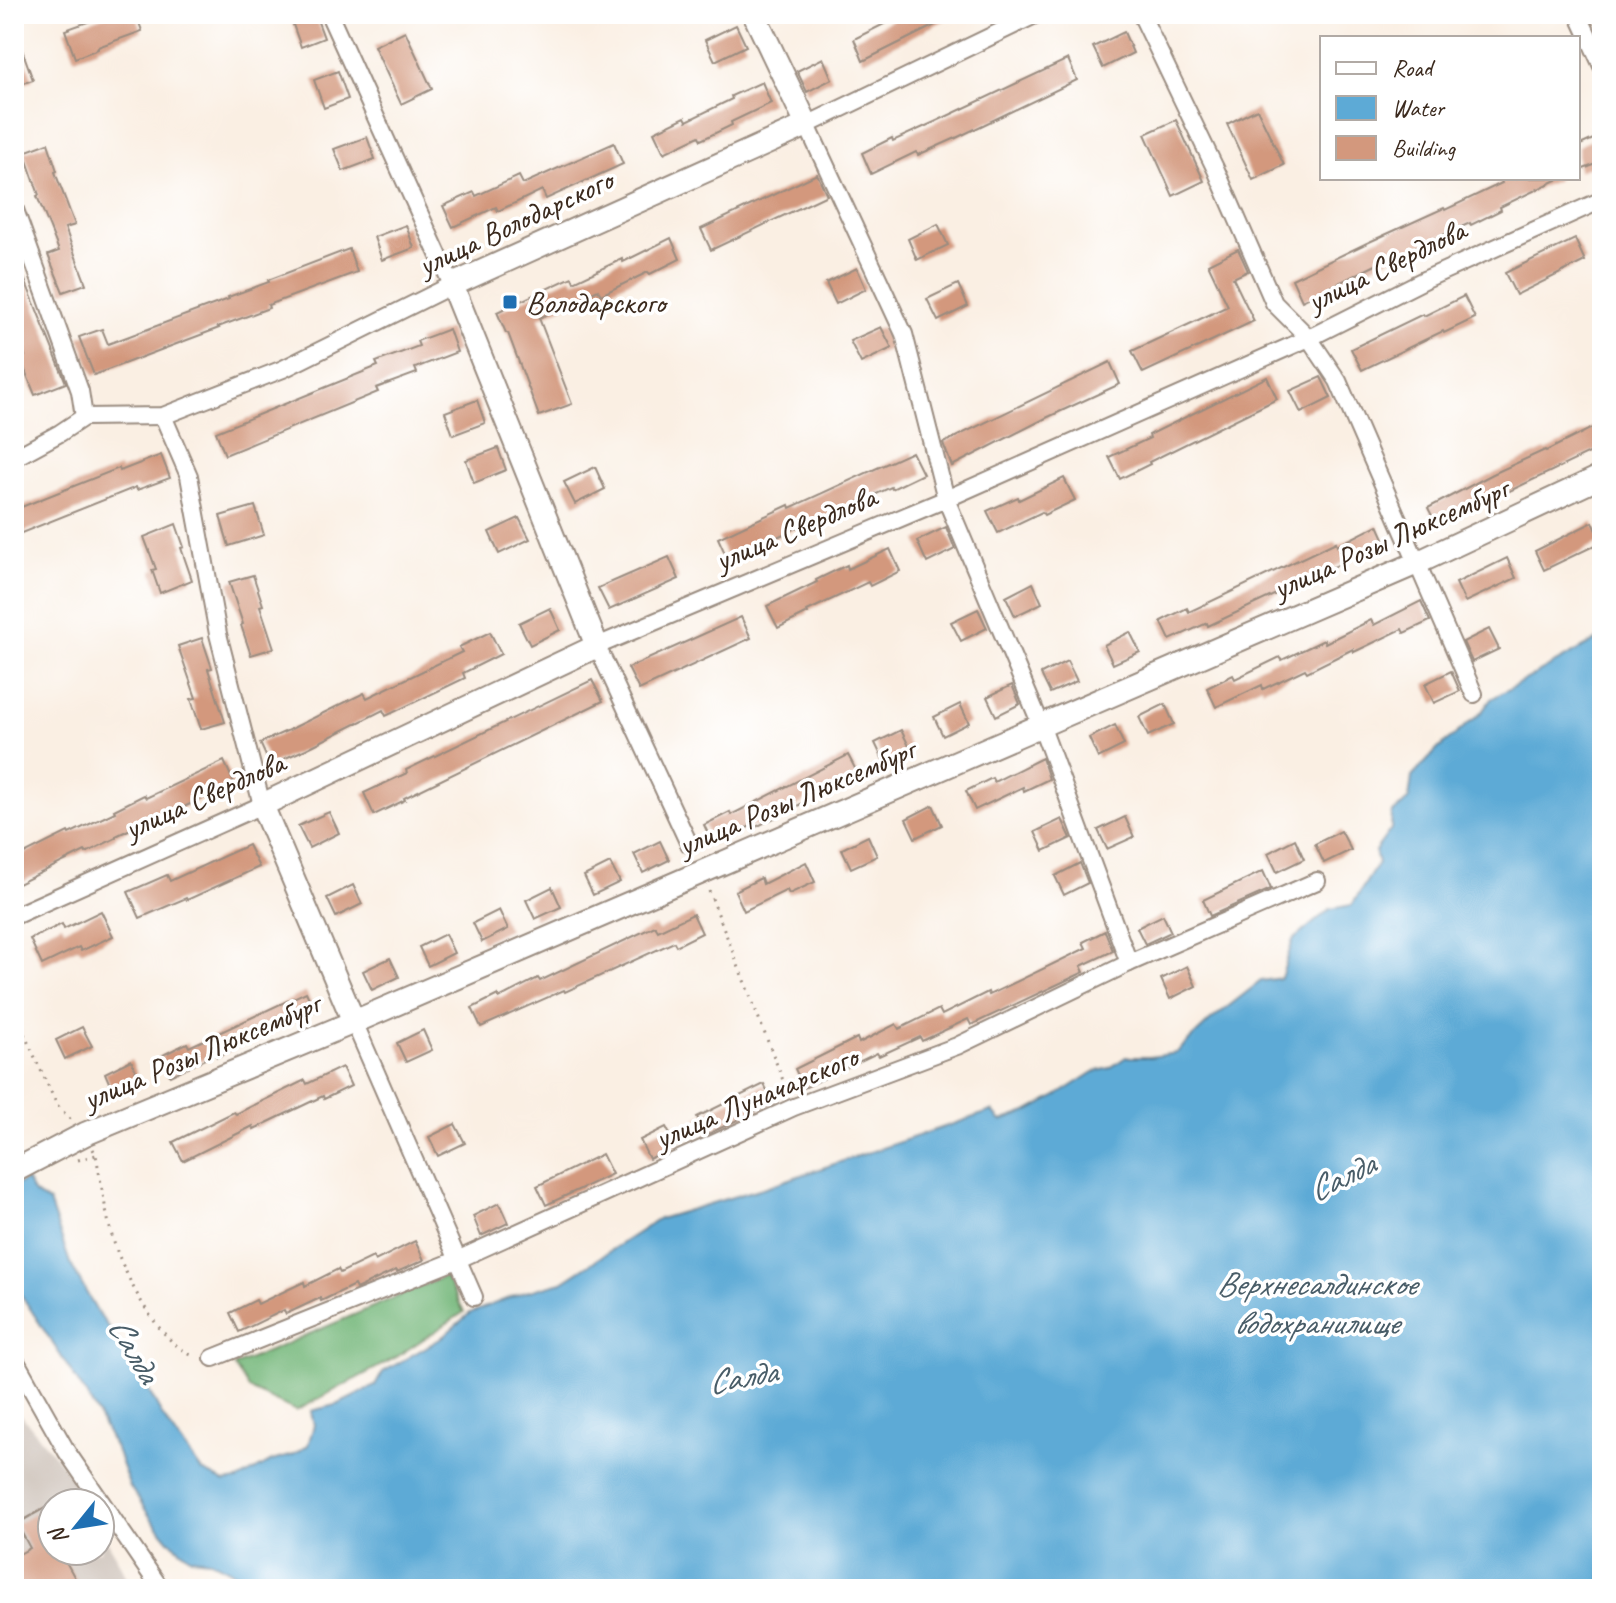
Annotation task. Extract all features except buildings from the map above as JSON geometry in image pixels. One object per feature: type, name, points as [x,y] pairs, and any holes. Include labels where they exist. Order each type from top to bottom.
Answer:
[{"type":"street","points":[[329,14],[452,285],[597,646],[689,844]]},
{"type":"street","points":[[754,14],[904,334],[946,499],[1041,725],[1129,963]]},
{"type":"street","name":"улица Володарского","points":[[84,417],[163,416],[283,369],[452,285],[807,125],[1037,14]]},
{"type":"street","points":[[1141,14],[1216,170],[1274,303],[1309,338],[1338,381],[1474,694]]},
{"type":"street","points":[[1578,14],[1602,66]]},
{"type":"street","name":"улица Свердлова","points":[[14,916],[262,805],[597,646],[946,499],[1309,338],[1426,279],[1602,200]]},
{"type":"street","points":[[14,207],[80,391],[84,417],[14,458]]},
{"type":"street","points":[[163,416],[189,476],[218,634],[262,805],[474,1297]]},
{"type":"street","name":"улица Розы Люксембург","points":[[14,1171],[57,1159],[85,1134],[354,1022],[1417,563],[1602,476]]},
{"type":"street","name":"улица Луначарского","points":[[213,1358],[457,1260],[794,1107],[957,1046],[1129,963],[1317,881]]},
{"type":"street","points":[[14,1358],[67,1452],[161,1589]]},
{"type":"path","points":[[702,872],[794,1107]]},
{"type":"path","points":[[14,1012],[57,1105],[85,1134],[96,1155],[112,1237],[132,1287],[164,1334],[186,1353],[213,1358]]},
{"type":"path","points":[[57,1159],[96,1155]]},
{"type":"shaded area","points":[[14,1406],[79,1487],[36,1487],[36,1567],[116,1567],[116,1557],[133,1589],[14,1589]]},
{"type":"green space","points":[[445,1276],[464,1312],[395,1358],[296,1411],[249,1389],[234,1366]]},
{"type":"water","name":"Верхнесалдинское водохранилище","points":[[1602,637],[1602,1589],[253,1589],[241,1576],[210,1560],[191,1558],[169,1540],[153,1521],[130,1487],[116,1450],[89,1399],[14,1284],[14,1186],[26,1180],[34,1194],[49,1202],[70,1263],[96,1310],[133,1362],[163,1417],[202,1471],[224,1482],[238,1480],[308,1445],[314,1425],[311,1411],[339,1404],[375,1386],[383,1372],[440,1339],[470,1313],[562,1282],[659,1219],[766,1187],[992,1111],[1001,1121],[1027,1112],[1094,1072],[1110,1068],[1126,1057],[1176,1053],[1211,1020],[1261,981],[1281,978],[1293,940],[1330,909],[1352,905],[1378,863],[1375,851],[1391,829],[1392,814],[1409,799],[1412,777],[1438,749],[1481,713],[1491,699]]},
{"type":"place","name":"Володарского","points":[[510,302]]},
{"type":"water label","name":"Салда","points":[[1341,1176]]},
{"type":"water label","name":"Салда","points":[[135,1349]]},
{"type":"water label","name":"Салда","points":[[742,1376]]}]
